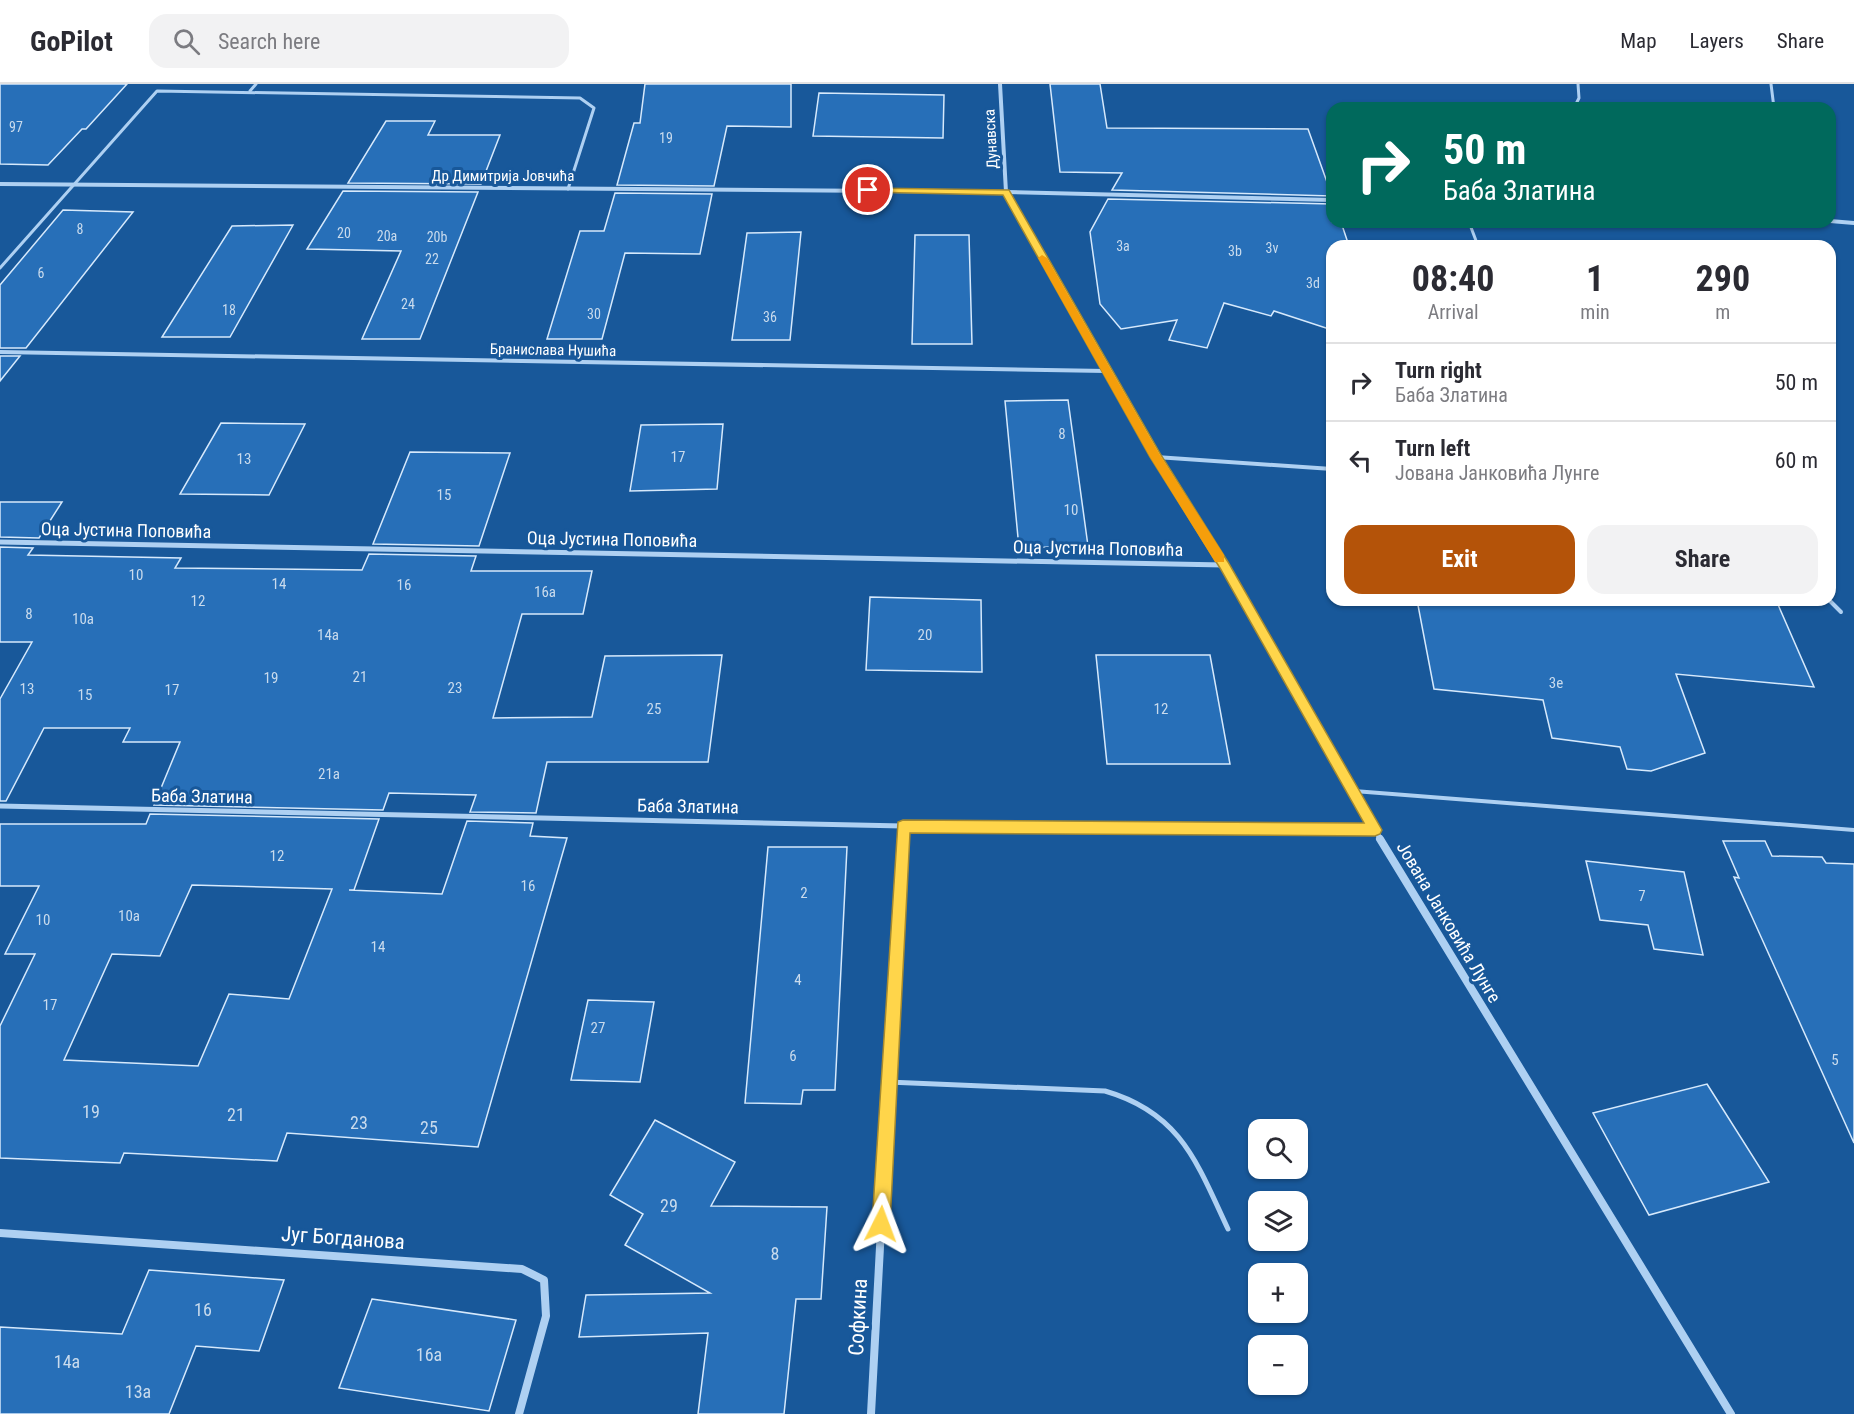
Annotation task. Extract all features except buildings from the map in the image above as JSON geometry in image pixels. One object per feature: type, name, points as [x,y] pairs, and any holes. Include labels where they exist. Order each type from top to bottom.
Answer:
[{"type":"street","name":"Дунавска","points":[[1000,84],[1006,192]]},
{"type":"street","name":"Др Димитрија Јовчића","points":[[0,184],[1006,192],[1326,200]]},
{"type":"street","name":"Јована Јанковића Лунге","points":[[1006,192],[1106,371],[1156,457],[1224,565],[1375,830],[1731,1414]]},
{"type":"street","points":[[1836,222],[1854,223]]},
{"type":"street","name":"Бранислава Нушића","points":[[0,352],[1106,371]]},
{"type":"street","name":"Оца Јустина Поповића","points":[[0,542],[1224,565]]},
{"type":"street","name":"Баба Златина","points":[[0,806],[903,826],[1375,830]]},
{"type":"street","name":"Софкина","points":[[871,1414],[903,826]]},
{"type":"street","name":"Југ Богданова","points":[[0,1233],[522,1269],[544,1280],[546,1316],[519,1414]]},
{"type":"lane","points":[[250,91],[256,84]]},
{"type":"lane","points":[[1577,102],[1578,84]]},
{"type":"lane","points":[[1771,84],[1773,102]]},
{"type":"lane","points":[[0,268],[157,91],[580,98],[594,108],[568,189]]},
{"type":"lane","points":[[1156,457],[1326,469]]},
{"type":"lane","points":[[1835,606],[1841,612]]},
{"type":"lane","points":[[1354,791],[1854,830]]},
{"type":"lane","points":[[888,1082],[1105,1091],[1137,1101],[1167,1122],[1189,1148],[1228,1229]]},
{"type":"slow traffic","points":[[1042,258],[1156,457],[1220,558]]},
{"type":"route","points":[[868,190],[1006,192],[1106,371],[1156,457],[1224,565],[1375,830],[903,826],[881,1224]]}]
